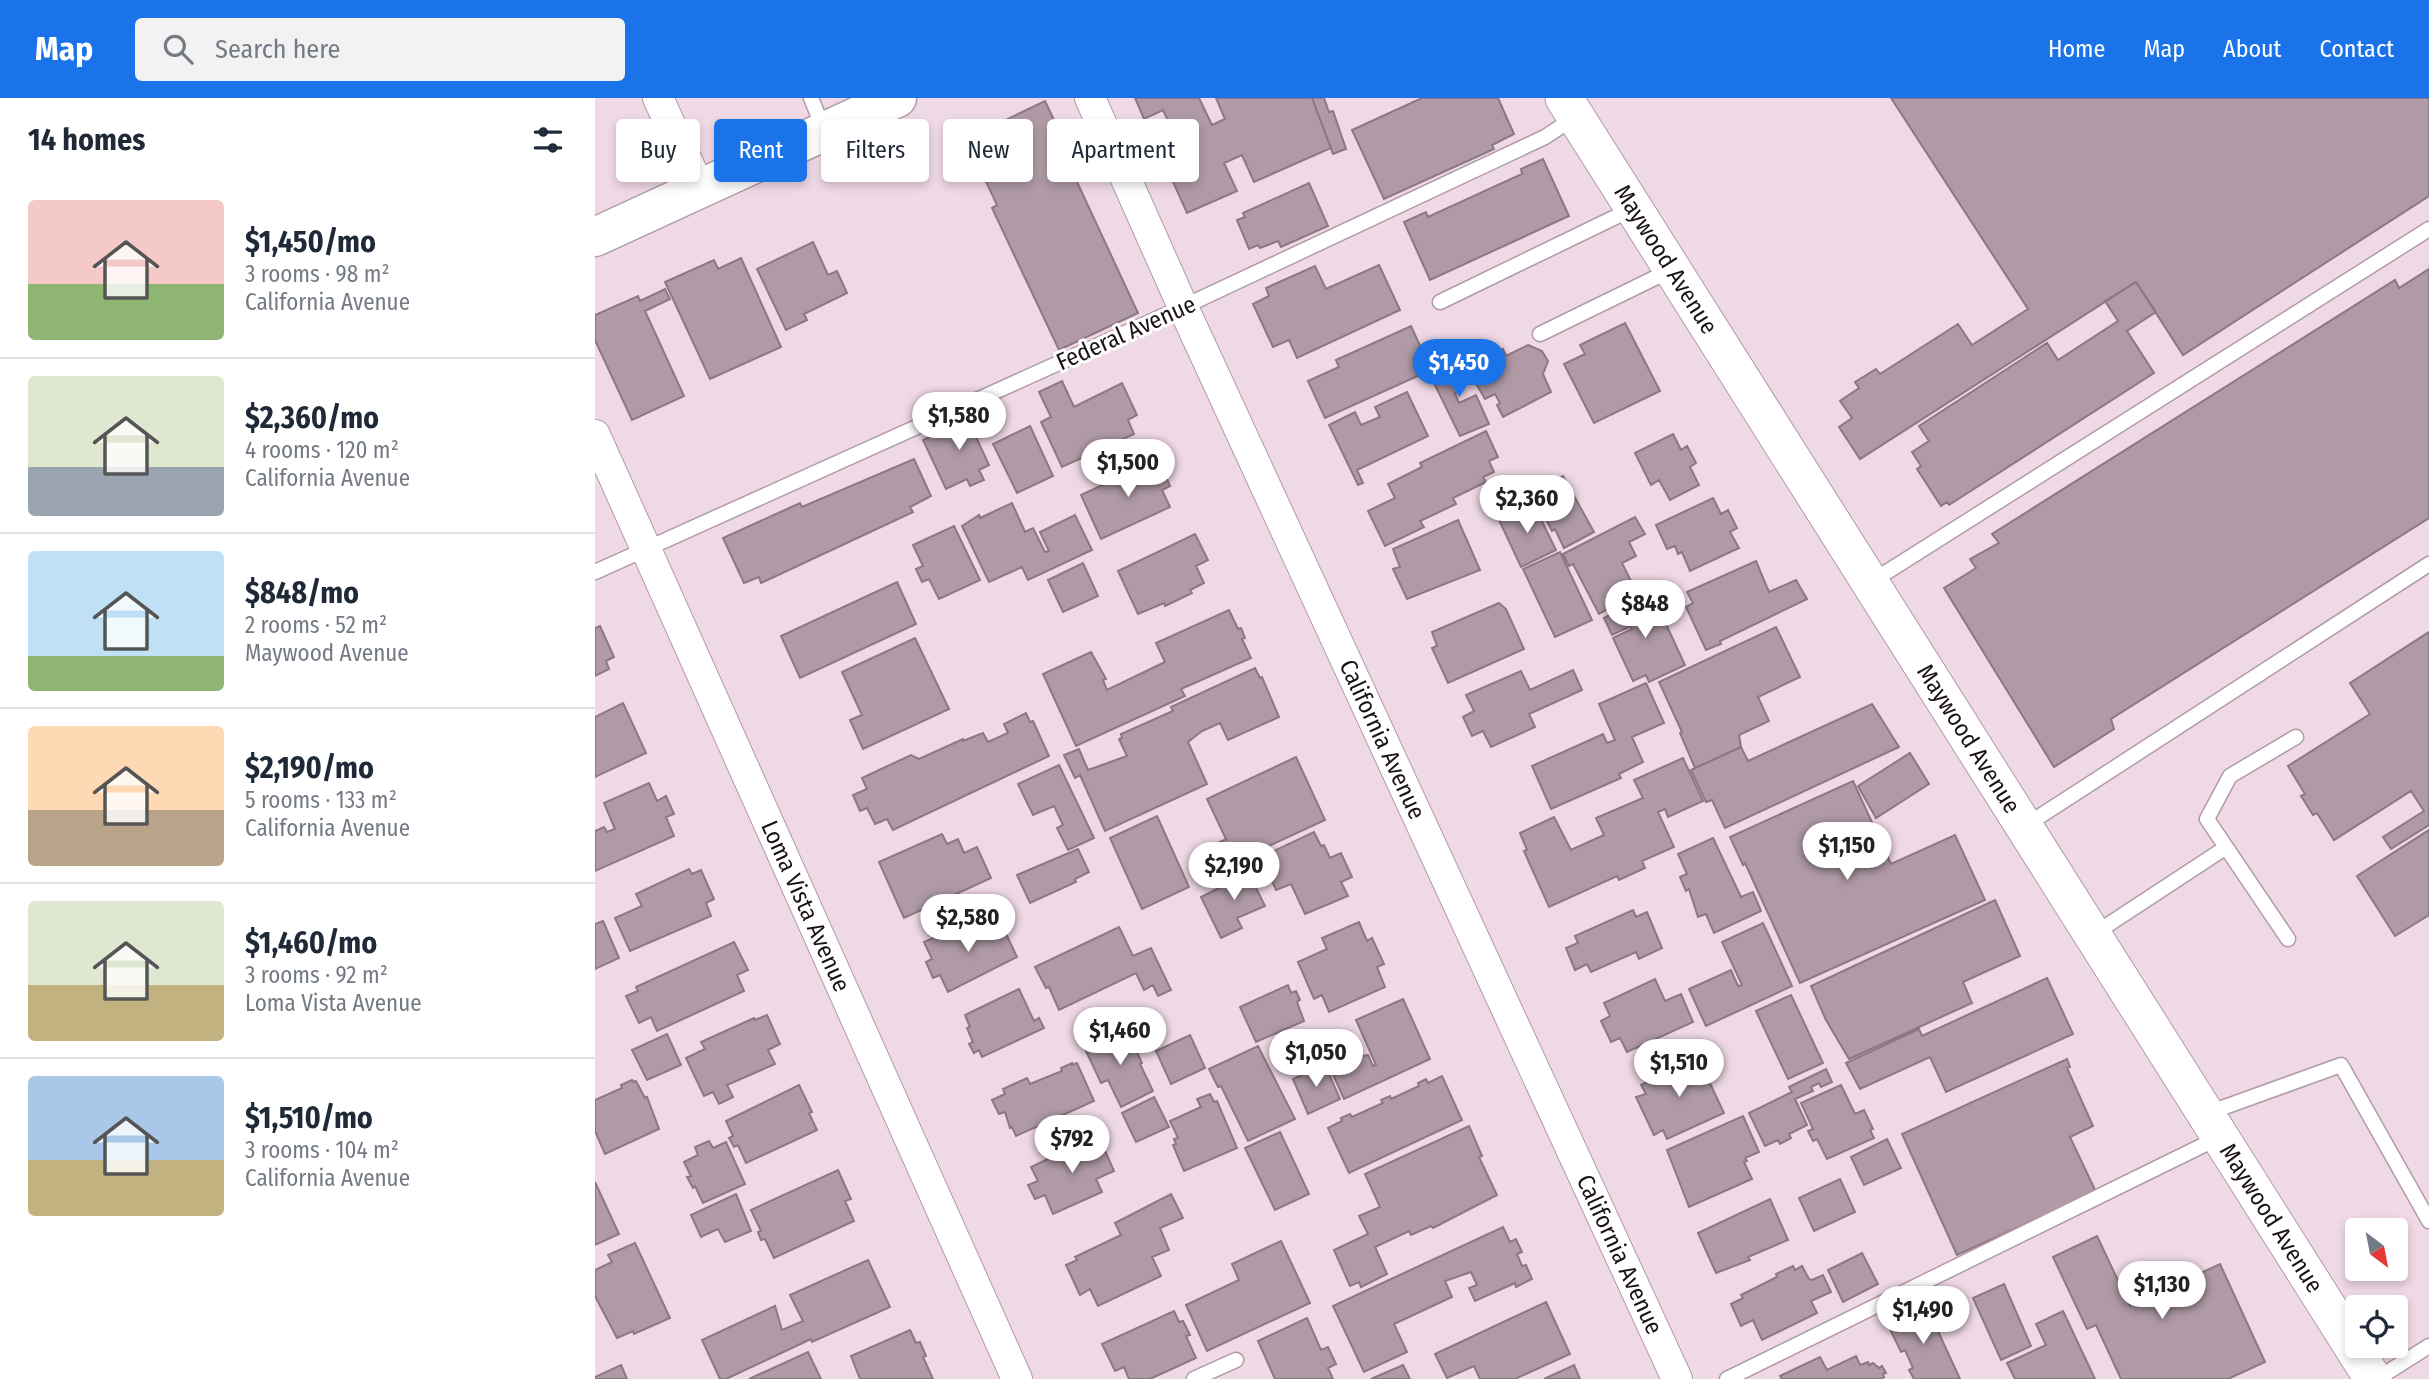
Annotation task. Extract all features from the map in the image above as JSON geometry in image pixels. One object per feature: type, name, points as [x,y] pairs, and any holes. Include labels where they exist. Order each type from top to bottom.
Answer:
[{"type":"main road","points":[[595,237],[700,188],[818,114],[897,98]]},
{"type":"street","name":"California Avenue","points":[[1090,98],[1183,307],[1678,1379]]},
{"type":"street","name":"Maywood Avenue","points":[[1570,107],[2375,1379]]},
{"type":"street","points":[[663,109],[700,188]]},
{"type":"street","name":"Loma Vista Avenue","points":[[595,435],[1017,1379]]},
{"type":"lane","name":"Federal Avenue","points":[[595,572],[1183,307],[1545,138],[1570,107]]},
{"type":"lane","points":[[1440,302],[1633,208]]},
{"type":"lane","points":[[1870,582],[2429,229]]},
{"type":"lane","points":[[1539,334],[1672,270]]},
{"type":"lane","points":[[2024,827],[2429,564]]},
{"type":"lane","points":[[2288,939],[2207,819],[2230,776],[2296,737]]},
{"type":"lane","points":[[2093,934],[2225,848]]},
{"type":"lane","points":[[1727,1379],[2214,1125],[2341,1065],[2429,1222]]},
{"type":"lane","points":[[2375,1379],[2429,1346]]},
{"type":"lane","points":[[1194,1379],[1236,1360]]},
{"type":"building","points":[[1135,98],[1199,98],[1212,125],[1225,119],[1216,98],[1312,98],[1331,148],[1254,182],[1242,155],[1224,163],[1237,191],[1187,213],[1173,182],[1199,182],[1199,119],[1167,119],[1163,110],[1144,119]]},
{"type":"building","points":[[1312,98],[1324,98],[1329,112],[1333,111],[1346,149],[1333,154]]},
{"type":"building","points":[[1422,98],[1498,98],[1514,134],[1492,145],[1494,149],[1384,199],[1352,130]]},
{"type":"building","points":[[1891,98],[2429,98],[2429,196],[2183,355],[2136,282],[1860,459],[1839,427],[1852,418],[1840,401],[1859,388],[1855,382],[1876,369],[1880,374],[1958,324],[1972,345],[2028,309]]},
{"type":"building","points":[[1045,101],[1054,119],[1047,119],[1047,182],[1077,182],[1138,313],[1059,350],[992,208],[997,205],[986,182],[1033,182],[1033,119],[1008,119]]},
{"type":"building","points":[[1543,159],[1569,216],[1430,280],[1404,222],[1426,212],[1428,217],[1522,174],[1521,169]]},
{"type":"building","points":[[1309,183],[1328,226],[1281,247],[1278,241],[1249,249],[1237,220],[1245,217],[1243,213]]},
{"type":"building","points":[[813,242],[828,275],[837,271],[847,293],[804,314],[807,320],[786,330],[757,269]]},
{"type":"building","points":[[741,258],[781,347],[710,379],[665,282],[714,260],[718,269]]},
{"type":"building","points":[[1379,265],[1400,310],[1297,358],[1289,340],[1273,347],[1253,304],[1269,296],[1266,288],[1315,266],[1326,289]]},
{"type":"building","points":[[2429,269],[2429,518],[2111,719],[2114,729],[2054,767],[1944,588],[1976,568],[1970,559],[1999,543],[1992,534],[2395,280],[2399,288]]},
{"type":"building","points":[[2136,282],[2156,312],[2127,331],[2154,373],[1949,505],[1947,502],[1941,506],[1917,469],[1921,466],[1912,452],[1929,441],[1919,426],[2047,343],[2058,360],[2118,321],[2105,301]]},
{"type":"building","points":[[665,289],[670,299],[645,311],[684,396],[632,420],[595,340],[595,315],[638,296],[640,301]]},
{"type":"building","points":[[1625,323],[1660,391],[1594,423],[1564,364],[1585,354],[1580,345]]},
{"type":"building","points":[[1411,326],[1431,370],[1325,418],[1308,381],[1339,367],[1336,360]]},
{"type":"building","points":[[1528,345],[1542,351],[1548,361],[1543,374],[1551,392],[1503,417],[1495,394],[1485,399],[1467,368],[1503,349],[1506,356]]},
{"type":"building","points":[[1460,360],[1469,379],[1455,385],[1459,403],[1476,395],[1489,424],[1460,436],[1429,373]]},
{"type":"building","points":[[1062,381],[1074,407],[1122,383],[1137,415],[1128,420],[1134,434],[1062,467],[1041,422],[1051,417],[1039,392]]},
{"type":"building","points":[[1407,392],[1428,436],[1357,470],[1363,483],[1358,485],[1329,425],[1355,412],[1361,425],[1380,417],[1375,407]]},
{"type":"building","points":[[982,413],[990,431],[976,437],[989,465],[979,470],[984,480],[970,486],[967,479],[946,489],[923,440]]},
{"type":"building","points":[[1030,426],[1053,476],[1017,493],[993,444]]},
{"type":"building","points":[[1486,431],[1498,457],[1489,461],[1494,472],[1483,477],[1486,482],[1453,498],[1456,504],[1420,521],[1424,527],[1385,546],[1368,511],[1395,498],[1388,484],[1422,467],[1420,463]]},
{"type":"building","points":[[1673,434],[1681,450],[1687,446],[1696,463],[1690,467],[1699,485],[1670,500],[1659,480],[1651,485],[1635,453]]},
{"type":"building","points":[[914,459],[931,496],[910,507],[913,512],[761,583],[759,577],[744,583],[723,538],[800,503],[802,507]]},
{"type":"building","points":[[1158,459],[1170,486],[1162,490],[1170,507],[1101,539],[1081,495]]},
{"type":"building","points":[[1563,476],[1594,532],[1564,548],[1555,529],[1552,531],[1532,491]]},
{"type":"building","points":[[1713,498],[1721,514],[1728,510],[1737,528],[1730,532],[1739,548],[1690,571],[1682,552],[1678,554],[1675,546],[1667,549],[1656,525]]},
{"type":"building","points":[[1012,503],[1025,532],[1033,528],[1045,552],[1049,551],[1040,532],[1075,515],[1092,550],[1028,580],[1022,567],[989,582],[962,526],[979,515],[980,518]]},
{"type":"building","points":[[1533,503],[1556,550],[1521,567],[1499,520]]},
{"type":"building","points":[[1635,517],[1645,534],[1629,542],[1636,556],[1622,563],[1637,593],[1599,614],[1573,564],[1569,566],[1563,554]]},
{"type":"building","points":[[1458,520],[1480,570],[1407,599],[1393,569],[1400,567],[1393,549]]},
{"type":"building","points":[[954,526],[980,580],[939,599],[929,579],[922,582],[916,569],[923,566],[913,545]]},
{"type":"building","points":[[1195,534],[1208,560],[1196,566],[1204,583],[1190,590],[1192,593],[1165,606],[1164,603],[1138,614],[1118,571]]},
{"type":"building","points":[[1560,552],[1592,620],[1555,637],[1523,569]]},
{"type":"building","points":[[1756,561],[1769,592],[1796,580],[1807,599],[1706,650],[1686,607],[1693,603],[1687,592]]},
{"type":"building","points":[[1083,563],[1098,596],[1063,612],[1048,580]]},
{"type":"building","points":[[897,582],[916,624],[800,678],[781,636]]},
{"type":"building","points":[[1652,594],[1685,665],[1649,682],[1646,675],[1633,681],[1613,638],[1632,629],[1631,626],[1612,635],[1604,618]]},
{"type":"building","points":[[1499,603],[1506,609],[1524,649],[1448,683],[1432,648],[1437,646],[1432,632]]},
{"type":"building","points":[[1229,610],[1238,629],[1241,628],[1245,638],[1242,639],[1251,658],[1181,689],[1185,696],[1076,746],[1043,674],[1091,652],[1106,679],[1103,680],[1107,690],[1165,662],[1156,643]]},
{"type":"building","points":[[600,626],[614,657],[606,661],[609,669],[595,676],[595,628]]},
{"type":"building","points":[[1776,627],[1800,677],[1758,697],[1769,721],[1739,735],[1741,747],[1695,768],[1659,682]]},
{"type":"building","points":[[2429,632],[2429,825],[2391,849],[2383,837],[2424,811],[2411,791],[2334,840],[2317,813],[2313,815],[2301,796],[2305,794],[2288,766],[2370,714],[2350,683]]},
{"type":"building","points":[[915,638],[949,709],[863,749],[850,720],[862,715],[842,672]]},
{"type":"building","points":[[1255,668],[1260,678],[1262,677],[1279,717],[1228,740],[1220,723],[1202,731],[1188,742],[1207,784],[1105,831],[1080,775],[1075,778],[1064,755],[1079,749],[1088,770],[1127,756],[1119,739],[1122,738],[1121,734],[1173,711],[1171,707]]},
{"type":"building","points":[[1573,670],[1582,690],[1529,714],[1535,727],[1491,747],[1483,731],[1472,736],[1463,717],[1474,711],[1466,695],[1521,671],[1530,690]]},
{"type":"building","points":[[1646,683],[1664,723],[1632,737],[1643,762],[1619,774],[1621,778],[1551,809],[1532,766],[1603,734],[1607,743],[1615,740],[1599,704]]},
{"type":"building","points":[[623,703],[646,753],[595,777],[595,717]]},
{"type":"building","points":[[1872,704],[1899,747],[1725,828],[1712,800],[1706,802],[1691,770],[1741,747],[1748,761]]},
{"type":"building","points":[[1026,713],[1030,722],[1033,721],[1049,756],[893,830],[887,819],[875,824],[867,808],[860,811],[853,795],[867,789],[862,778],[911,755],[919,759],[983,733],[988,742],[1008,733],[1004,724]]},
{"type":"building","points":[[1910,753],[1929,784],[1876,818],[1858,786]]},
{"type":"building","points":[[1296,757],[1325,820],[1236,861],[1234,857],[1224,862],[1216,844],[1226,839],[1207,799]]},
{"type":"building","points":[[1683,758],[1703,801],[1668,817],[1665,809],[1658,812],[1674,847],[1642,861],[1645,868],[1619,880],[1617,876],[1549,907],[1524,851],[1527,850],[1520,833],[1554,817],[1571,850],[1604,835],[1596,818],[1643,798],[1634,780]]},
{"type":"building","points":[[1059,765],[1094,838],[1068,850],[1057,828],[1063,825],[1054,806],[1033,815],[1018,784]]},
{"type":"building","points":[[1853,781],[1891,864],[1955,835],[1985,900],[1800,983],[1745,863],[1743,865],[1730,837]]},
{"type":"building","points":[[649,783],[657,801],[666,796],[674,814],[666,817],[674,836],[595,871],[595,831],[604,827],[607,832],[615,829],[604,803]]},
{"type":"building","points":[[1157,816],[1189,887],[1142,909],[1110,838]]},
{"type":"building","points":[[2429,830],[2429,915],[2395,936],[2357,876]]},
{"type":"building","points":[[1314,832],[1330,858],[1341,853],[1352,877],[1341,882],[1348,896],[1305,914],[1291,884],[1276,890],[1261,857]]},
{"type":"building","points":[[942,834],[947,844],[958,839],[964,853],[977,847],[991,878],[904,918],[879,862]]},
{"type":"building","points":[[1713,838],[1741,897],[1753,892],[1761,911],[1714,933],[1706,914],[1698,917],[1689,889],[1686,891],[1680,877],[1687,874],[1678,854]]},
{"type":"building","points":[[1078,849],[1089,872],[1075,879],[1076,882],[1030,903],[1017,875]]},
{"type":"building","points":[[1253,868],[1261,885],[1256,888],[1265,906],[1237,918],[1242,928],[1221,938],[1201,897]]},
{"type":"building","points":[[689,869],[692,874],[701,870],[714,899],[706,903],[711,916],[630,951],[615,918],[642,906],[636,894]]},
{"type":"building","points":[[1995,900],[2020,956],[1963,982],[1972,1003],[1849,1059],[1826,1020],[1811,986]]},
{"type":"building","points":[[1633,910],[1636,917],[1647,912],[1662,948],[1639,959],[1636,952],[1591,972],[1587,964],[1575,970],[1566,948],[1578,943],[1575,936]]},
{"type":"building","points":[[603,921],[619,958],[595,969],[595,924]]},
{"type":"building","points":[[979,921],[983,929],[1000,921],[1017,957],[948,992],[940,975],[933,978],[926,962],[932,959],[924,942],[949,931],[951,934]]},
{"type":"building","points":[[1359,922],[1367,941],[1372,938],[1384,964],[1377,967],[1385,987],[1329,1012],[1322,995],[1314,999],[1298,962],[1327,949],[1322,938]]},
{"type":"building","points":[[1763,923],[1792,986],[1706,1026],[1689,989],[1731,970],[1738,986],[1742,985],[1722,942]]},
{"type":"building","points":[[1119,927],[1133,956],[1151,948],[1171,990],[1158,996],[1153,985],[1144,990],[1136,973],[1059,1010],[1049,987],[1046,988],[1035,967]]},
{"type":"building","points":[[734,942],[748,970],[737,975],[744,991],[657,1031],[651,1017],[639,1023],[626,996],[638,991],[636,987]]},
{"type":"building","points":[[2047,978],[2073,1034],[1946,1092],[1930,1057],[1860,1089],[1846,1063],[1919,1029],[1922,1036]]},
{"type":"building","points":[[1655,979],[1665,1001],[1681,994],[1693,1022],[1627,1052],[1620,1038],[1611,1042],[1601,1021],[1610,1016],[1604,1003]]},
{"type":"building","points":[[1288,985],[1291,993],[1296,991],[1300,1000],[1297,1002],[1304,1021],[1256,1042],[1240,1007]]},
{"type":"building","points":[[1019,989],[1034,1021],[1039,1018],[1044,1028],[982,1057],[979,1050],[974,1053],[969,1044],[973,1042],[965,1015]]},
{"type":"building","points":[[1791,995],[1823,1063],[1788,1079],[1756,1011]]},
{"type":"building","points":[[1403,999],[1430,1059],[1344,1099],[1325,1051],[1350,1040],[1358,1057],[1368,1055],[1373,1066],[1376,1065],[1356,1020]]},
{"type":"building","points":[[767,1015],[780,1044],[768,1050],[775,1064],[727,1085],[733,1097],[719,1104],[713,1092],[704,1096],[686,1058],[705,1049],[701,1042],[754,1018],[755,1020]]},
{"type":"building","points":[[1130,1028],[1135,1038],[1131,1040],[1153,1091],[1121,1107],[1108,1080],[1101,1083],[1085,1049]]},
{"type":"building","points":[[667,1034],[681,1065],[647,1080],[632,1050]]},
{"type":"building","points":[[1190,1035],[1205,1068],[1171,1084],[1156,1051]]},
{"type":"building","points":[[1258,1046],[1295,1119],[1248,1141],[1221,1086],[1218,1087],[1209,1069]]},
{"type":"building","points":[[1687,1058],[1691,1066],[1700,1062],[1724,1113],[1667,1139],[1663,1130],[1654,1135],[1636,1097],[1646,1094],[1641,1085],[1661,1075],[1659,1071]]},
{"type":"building","points":[[2067,1059],[2070,1067],[2067,1068],[2093,1126],[2070,1137],[2096,1192],[1957,1255],[1902,1134]]},
{"type":"building","points":[[1077,1063],[1094,1101],[1016,1136],[1012,1127],[1010,1128],[1005,1112],[999,1114],[992,1100],[1005,1094],[1003,1089],[1027,1078],[1030,1084],[1062,1071],[1061,1068]]},
{"type":"building","points":[[1325,1065],[1340,1099],[1308,1114],[1293,1079]]},
{"type":"building","points":[[1826,1069],[1832,1082],[1821,1087],[1819,1083],[1811,1087],[1813,1091],[1795,1099],[1807,1125],[1789,1134],[1791,1138],[1780,1144],[1778,1140],[1765,1146],[1749,1113],[1792,1092],[1789,1087]]},
{"type":"building","points":[[1442,1076],[1462,1120],[1349,1173],[1328,1128],[1342,1121],[1341,1118],[1350,1114],[1352,1117],[1383,1103],[1381,1100],[1390,1096],[1391,1099],[1419,1086],[1418,1083],[1426,1079],[1428,1083]]},
{"type":"building","points":[[636,1081],[645,1098],[647,1097],[659,1129],[605,1154],[595,1131],[595,1100],[622,1088],[621,1085]]},
{"type":"building","points":[[799,1085],[817,1130],[746,1163],[738,1145],[734,1147],[729,1138],[733,1136],[726,1121]]},
{"type":"building","points":[[1841,1085],[1855,1114],[1864,1110],[1874,1138],[1827,1159],[1817,1139],[1813,1141],[1808,1131],[1813,1129],[1801,1103]]},
{"type":"building","points":[[1210,1094],[1214,1102],[1217,1101],[1237,1148],[1184,1171],[1173,1145],[1176,1144],[1174,1139],[1178,1138],[1170,1121],[1201,1107],[1197,1099]]},
{"type":"building","points":[[1154,1097],[1169,1127],[1136,1142],[1122,1113]]},
{"type":"building","points":[[1743,1116],[1759,1152],[1745,1158],[1747,1161],[1744,1162],[1752,1179],[1689,1207],[1667,1150]]},
{"type":"building","points":[[1469,1126],[1482,1156],[1479,1157],[1497,1195],[1433,1228],[1431,1226],[1411,1235],[1409,1231],[1375,1247],[1387,1274],[1361,1287],[1359,1282],[1350,1286],[1334,1250],[1368,1234],[1359,1216],[1380,1207],[1365,1174]]},
{"type":"building","points":[[1280,1132],[1309,1194],[1275,1210],[1245,1148]]},
{"type":"building","points":[[1098,1135],[1114,1171],[1096,1179],[1102,1192],[1053,1214],[1045,1195],[1035,1199],[1028,1185],[1038,1181],[1031,1167]]},
{"type":"building","points":[[1887,1139],[1901,1168],[1864,1185],[1851,1157]]},
{"type":"building","points":[[709,1141],[713,1148],[726,1142],[745,1184],[703,1203],[687,1177],[691,1176],[684,1162],[698,1155],[695,1147]]},
{"type":"building","points":[[838,1170],[851,1199],[845,1201],[854,1221],[774,1258],[765,1239],[761,1240],[758,1232],[761,1231],[751,1210]]},
{"type":"building","points":[[1840,1179],[1855,1212],[1814,1231],[1799,1198]]},
{"type":"building","points":[[595,1182],[619,1234],[595,1245]]},
{"type":"building","points":[[736,1194],[751,1231],[725,1242],[718,1229],[701,1237],[691,1215]]},
{"type":"building","points":[[1171,1194],[1183,1218],[1160,1228],[1169,1250],[1152,1257],[1161,1276],[1098,1306],[1090,1289],[1080,1295],[1066,1265],[1077,1260],[1075,1257],[1121,1235],[1115,1223]]},
{"type":"building","points":[[1770,1199],[1788,1240],[1748,1257],[1750,1260],[1716,1273],[1698,1233]]},
{"type":"building","points":[[1503,1227],[1510,1242],[1516,1239],[1522,1252],[1517,1254],[1532,1279],[1516,1287],[1515,1283],[1475,1301],[1469,1288],[1477,1285],[1471,1272],[1445,1281],[1452,1297],[1394,1324],[1407,1352],[1364,1372],[1333,1306]]},
{"type":"building","points":[[2097,1236],[2130,1306],[2220,1264],[2265,1362],[2228,1379],[2121,1379],[2096,1325],[2087,1329],[2053,1257]]},
{"type":"building","points":[[1281,1241],[1310,1303],[1207,1351],[1186,1305],[1239,1280],[1232,1264]]},
{"type":"building","points":[[635,1243],[670,1318],[634,1334],[633,1331],[617,1338],[595,1296],[595,1270],[612,1262],[608,1255]]},
{"type":"building","points":[[1862,1253],[1878,1284],[1843,1302],[1828,1270]]},
{"type":"building","points":[[868,1260],[890,1307],[812,1342],[811,1339],[726,1379],[720,1379],[702,1340],[775,1306],[782,1330],[803,1321],[790,1295]]},
{"type":"building","points":[[1793,1266],[1795,1270],[1802,1266],[1812,1280],[1823,1275],[1831,1292],[1811,1301],[1817,1313],[1762,1340],[1753,1320],[1741,1326],[1731,1304],[1743,1298],[1741,1295]]},
{"type":"building","points":[[2004,1284],[2031,1346],[2001,1360],[1973,1298]]},
{"type":"building","points":[[1546,1302],[1570,1354],[1515,1379],[1480,1379],[1474,1366],[1447,1378],[1435,1354]]},
{"type":"building","points":[[1926,1305],[1960,1379],[1914,1379],[1909,1370],[1913,1368],[1905,1350],[1901,1352],[1887,1323]]},
{"type":"building","points":[[1174,1311],[1190,1335],[1186,1336],[1196,1358],[1150,1379],[1129,1379],[1124,1367],[1115,1371],[1102,1344]]},
{"type":"building","points":[[2063,1311],[2095,1379],[2015,1379],[2007,1363],[2046,1345],[2036,1324]]},
{"type":"building","points":[[1307,1318],[1321,1350],[1328,1347],[1336,1364],[1328,1368],[1333,1379],[1275,1379],[1258,1341]]},
{"type":"building","points":[[910,1330],[916,1343],[920,1342],[926,1356],[923,1357],[933,1379],[860,1379],[851,1356]]},
{"type":"building","points":[[808,1352],[821,1379],[749,1379]]},
{"type":"building","points":[[1856,1356],[1860,1365],[1868,1362],[1869,1365],[1873,1363],[1879,1368],[1882,1366],[1886,1373],[1883,1374],[1884,1377],[1782,1379],[1780,1376],[1820,1357],[1827,1370]]},
{"type":"building","points":[[621,1365],[627,1379],[595,1379],[595,1377]]},
{"type":"building","points":[[1403,1365],[1410,1379],[1371,1379]]},
{"type":"building","points":[[1574,1365],[1580,1379],[1544,1379]]}]
